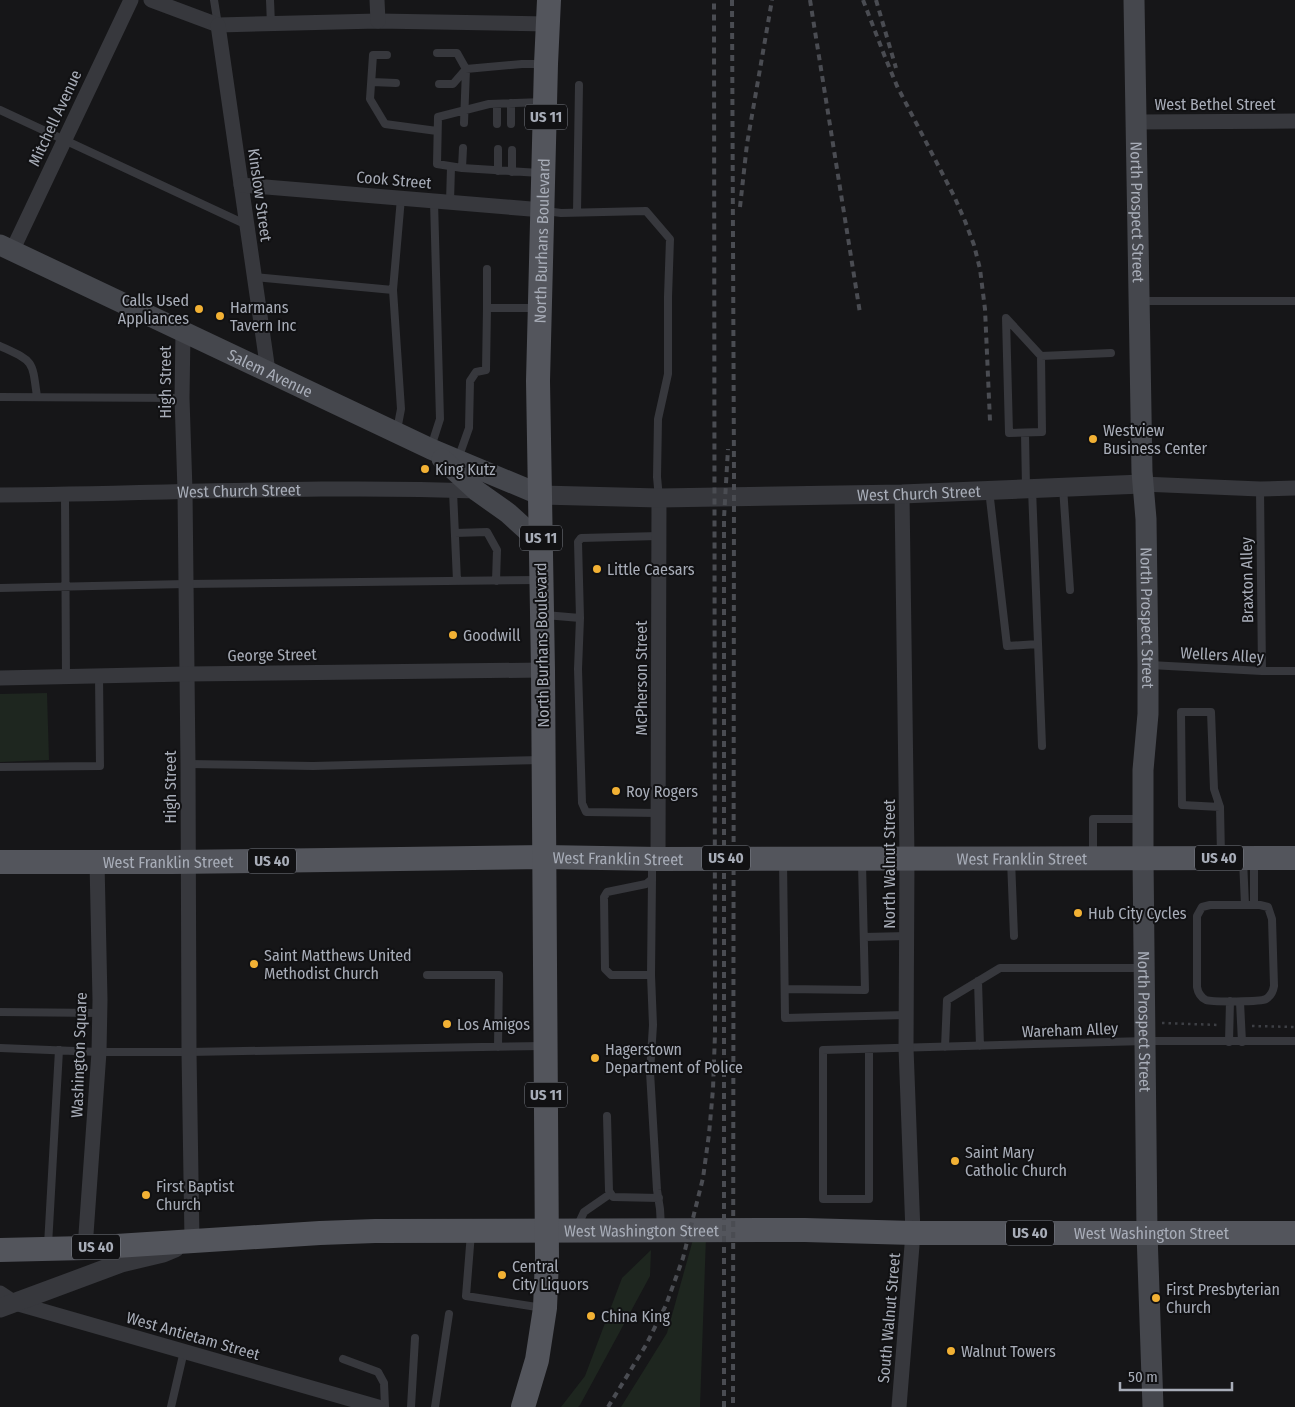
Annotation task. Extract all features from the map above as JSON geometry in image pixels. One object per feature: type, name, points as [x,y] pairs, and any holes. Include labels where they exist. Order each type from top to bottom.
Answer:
[{"type":"main road","name":"North Burhans Boulevard","points":[[547,1231],[544,760],[538,381],[549,0]]},
{"type":"main road","name":"North Prospect Street","points":[[1134,0],[1138,301],[1142,484],[1146,519],[1148,664],[1148,714],[1143,770],[1143,858],[1146,1233],[1153,1407]]},
{"type":"main road","name":"Salem Avenue","points":[[6,248],[431,449],[541,496]]},
{"type":"main road","points":[[431,449],[477,492],[508,513],[541,543]]},
{"type":"main road","name":"West Franklin Street","points":[[0,862],[188,862],[545,857],[654,865],[783,858],[1295,858]]},
{"type":"main road","name":"West Washington Street","points":[[192,1241],[320,1233],[471,1231],[805,1230],[913,1233],[1295,1233]]},
{"type":"main road","name":"US 11","points":[[523,1407],[536,1360],[545,1308],[547,1231]]},
{"type":"main road","name":"US 40","points":[[0,1250],[85,1248],[192,1241]]},
{"type":"street","name":"Mitchell Avenue","points":[[6,248],[64,140],[131,0]]},
{"type":"street","points":[[151,0],[218,25],[378,21],[548,24]]},
{"type":"street","points":[[377,0],[378,21]]},
{"type":"street","name":"Kinslow Street","points":[[218,25],[268,371]]},
{"type":"street","name":"West Bethel Street","points":[[1136,122],[1295,121]]},
{"type":"street","name":"Cook Street","points":[[241,185],[543,210]]},
{"type":"street","name":"High Street","points":[[183,332],[182,398],[185,491],[192,1241]]},
{"type":"street","name":"West Church Street","points":[[541,496],[659,498],[902,494],[1142,484],[1260,489],[1295,488]]},
{"type":"street","name":"West Church Street","points":[[0,495],[426,489],[477,492]]},
{"type":"street","name":"North Walnut Street","points":[[902,494],[907,858],[906,1048],[913,1233]]},
{"type":"street","name":"McPherson Street","points":[[654,865],[658,813],[659,498]]},
{"type":"street","name":"George Street","points":[[0,678],[543,670]]},
{"type":"street","name":"Washington Square","points":[[85,1248],[99,1052],[97,862]]},
{"type":"street","name":"South Walnut Street","points":[[899,1407],[913,1233]]},
{"type":"street","name":"West Washington Street","points":[[5,1301],[121,1262],[163,1253],[192,1241]]},
{"type":"street","name":"West Antietam Street","points":[[5,1301],[378,1407]]},
{"type":"lane","points":[[214,0],[218,25]]},
{"type":"lane","points":[[270,0],[271,24]]},
{"type":"lane","points":[[437,53],[457,53],[466,69],[464,123]]},
{"type":"lane","points":[[387,55],[373,55],[370,99],[385,124],[437,131]]},
{"type":"lane","points":[[439,84],[453,84],[466,69],[546,64]]},
{"type":"lane","points":[[372,82],[396,83]]},
{"type":"lane","points":[[577,212],[579,84]]},
{"type":"lane","points":[[544,174],[451,167],[437,164],[437,131],[438,117],[489,104],[546,102]]},
{"type":"lane","points":[[497,104],[497,124]]},
{"type":"lane","points":[[511,104],[511,124]]},
{"type":"lane","points":[[0,110],[247,225]]},
{"type":"lane","points":[[462,168],[463,148]]},
{"type":"lane","points":[[498,149],[498,170]]},
{"type":"lane","points":[[512,150],[512,172]]},
{"type":"lane","points":[[431,449],[440,419],[442,201],[451,167]]},
{"type":"lane","points":[[397,433],[401,409],[393,290],[401,198]]},
{"type":"lane","points":[[543,210],[561,213],[646,211],[670,239],[668,374],[658,418],[657,477],[659,498]]},
{"type":"lane","points":[[457,460],[469,428],[470,381],[476,372],[486,370],[487,269]]},
{"type":"lane","points":[[254,277],[393,290]]},
{"type":"lane","points":[[1138,301],[1295,301]]},
{"type":"lane","points":[[487,308],[540,308]]},
{"type":"lane","points":[[1006,318],[1041,356],[1042,432],[1025,432],[1009,433],[1006,318]]},
{"type":"lane","points":[[0,346],[26,358],[31,363],[34,371],[37,397]]},
{"type":"lane","points":[[1041,356],[1110,353]]},
{"type":"lane","points":[[0,397],[182,398]]},
{"type":"lane","points":[[1025,432],[1038,644],[1042,746]]},
{"type":"lane","points":[[1063,487],[1070,590]]},
{"type":"lane","name":"Braxton Alley","points":[[1260,489],[1262,671]]},
{"type":"lane","points":[[453,490],[457,582]]},
{"type":"lane","points":[[989,490],[1007,646],[1038,644]]},
{"type":"lane","points":[[65,494],[66,677]]},
{"type":"lane","points":[[455,534],[487,532],[497,550],[496,581]]},
{"type":"lane","points":[[658,813],[586,812],[582,803],[578,669],[580,618],[578,542],[581,538],[659,536]]},
{"type":"lane","points":[[0,588],[542,580]]},
{"type":"lane","points":[[542,615],[580,618]]},
{"type":"lane","name":"Wellers Alley","points":[[1148,664],[1262,671],[1295,671]]},
{"type":"lane","points":[[0,767],[100,766],[99,676]]},
{"type":"lane","points":[[1220,807],[1182,805],[1181,712],[1211,712],[1214,788],[1254,905]]},
{"type":"lane","points":[[188,764],[313,766],[544,760]]},
{"type":"lane","points":[[1093,858],[1093,819],[1143,819]]},
{"type":"lane","points":[[783,858],[785,1018],[906,1015]]},
{"type":"lane","points":[[785,989],[864,990],[862,858]]},
{"type":"lane","points":[[1010,858],[1014,936]]},
{"type":"lane","points":[[1239,858],[1245,905]]},
{"type":"lane","points":[[651,975],[611,975],[605,969],[604,897],[607,892],[646,884],[654,865]]},
{"type":"lane","points":[[654,865],[651,975],[653,1024],[650,1072],[661,1231]]},
{"type":"lane","points":[[1210,905],[1254,905],[1268,907],[1272,920],[1274,986],[1272,994],[1265,1000],[1240,1002],[1206,1000],[1198,994],[1197,987],[1197,916],[1202,907],[1210,905]]},
{"type":"lane","points":[[864,937],[907,936]]},
{"type":"lane","points":[[945,1047],[947,1000],[1000,968],[1144,968]]},
{"type":"lane","points":[[427,975],[499,975],[498,1047]]},
{"type":"lane","points":[[978,981],[980,1046]]},
{"type":"lane","points":[[1229,1042],[1230,1001]]},
{"type":"lane","points":[[1240,1002],[1242,1042]]},
{"type":"lane","points":[[0,1012],[100,1013]]},
{"type":"lane","name":"Wareham Alley","points":[[870,1050],[869,1198],[823,1199],[823,1050],[1145,1042],[1295,1041]]},
{"type":"lane","points":[[0,1048],[99,1052],[189,1052],[545,1046]]},
{"type":"lane","points":[[48,1249],[59,1050]]},
{"type":"lane","points":[[607,1116],[610,1194],[613,1197],[659,1198]]},
{"type":"lane","points":[[576,1231],[584,1212],[610,1194]]},
{"type":"lane","points":[[471,1231],[466,1296],[545,1308]]},
{"type":"lane","points":[[435,1407],[449,1314]]},
{"type":"lane","points":[[411,1407],[415,1338]]},
{"type":"lane","points":[[171,1407],[184,1351]]},
{"type":"lane","points":[[342,1359],[378,1372],[384,1383],[385,1407]]},
{"type":"shaded area","points":[[47,693],[49,760],[0,762],[0,694]]},
{"type":"shaded area","points":[[694,1236],[706,1237],[700,1407],[621,1407],[667,1333]]},
{"type":"shaded area","points":[[651,1250],[650,1276],[580,1405],[578,1407],[561,1407],[585,1376],[622,1278]]},
{"type":"railway","points":[[608,1407],[646,1345],[666,1305],[683,1258],[703,1178],[713,1089],[715,1034],[714,0]]},
{"type":"railway","points":[[732,0],[734,476],[733,1407]]},
{"type":"railway","points":[[740,207],[747,144],[772,0]]},
{"type":"railway","points":[[810,0],[860,313]]},
{"type":"railway","points":[[863,0],[897,86],[954,196],[974,245],[980,269],[985,309],[990,421]]},
{"type":"railway","points":[[876,0],[896,68]]},
{"type":"railway","points":[[724,1407],[724,518],[728,449]]},
{"type":"place","name":"Calls Used Appliances","points":[[199,309]]},
{"type":"place","name":"Harmans Tavern Inc","points":[[220,316]]},
{"type":"place","name":"Westview Business Center","points":[[1093,439]]},
{"type":"place","name":"King Kutz","points":[[425,469]]},
{"type":"place","name":"Little Caesars","points":[[597,569]]},
{"type":"place","name":"Goodwill","points":[[453,635]]},
{"type":"place","name":"Roy Rogers","points":[[616,791]]},
{"type":"place","name":"Hub City Cycles","points":[[1078,913]]},
{"type":"place","name":"Saint Matthews United Methodist Church","points":[[254,964]]},
{"type":"place","name":"Los Amigos","points":[[447,1024]]},
{"type":"place","name":"Hagerstown Department of Police","points":[[595,1058]]},
{"type":"place","name":"Saint Mary Catholic Church","points":[[955,1161]]},
{"type":"place","name":"First Baptist Church","points":[[146,1195]]},
{"type":"place","name":"Central City Liquors","points":[[502,1275]]},
{"type":"place","name":"First Presbyterian Church","points":[[1156,1298]]},
{"type":"place","name":"China King","points":[[591,1316]]},
{"type":"place","name":"Walnut Towers","points":[[951,1351]]}]
